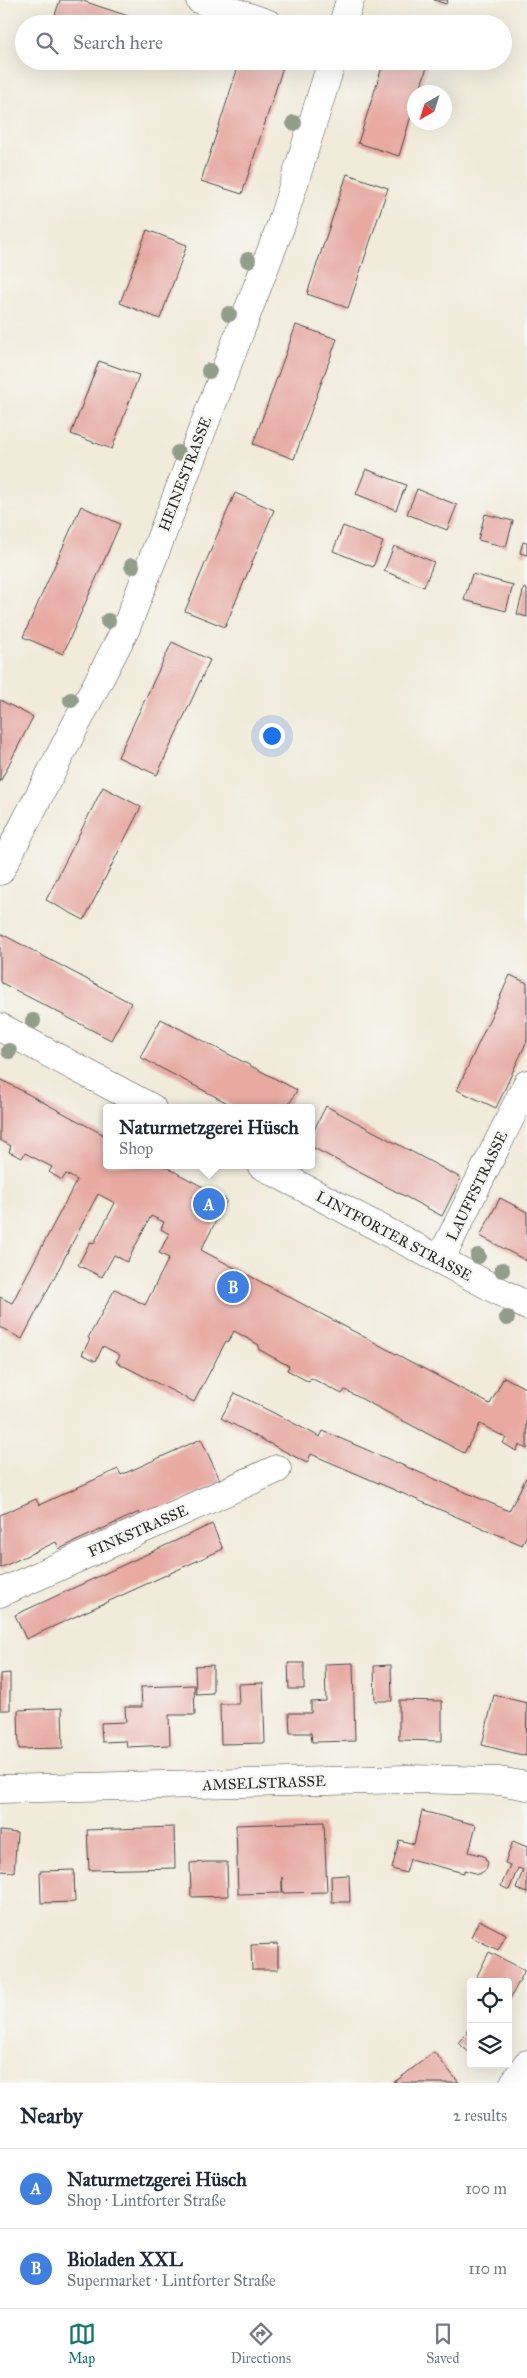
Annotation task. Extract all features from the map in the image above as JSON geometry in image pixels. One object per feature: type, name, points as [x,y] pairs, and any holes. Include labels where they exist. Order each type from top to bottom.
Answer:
[{"type":"street","points":[[200,0],[243,15]]},
{"type":"street","points":[[346,15],[350,0]]},
{"type":"street","name":"HEINESTRASSE","points":[[0,871],[126,628],[281,225],[329,70]]},
{"type":"street","points":[[0,1027],[144,1104]]},
{"type":"street","name":"LAUFFSTRASSE","points":[[440,1260],[527,1084]]},
{"type":"street","name":"LINTFORTER STRASSE","points":[[269,1169],[527,1306]]},
{"type":"street","name":"FINKSTRASSE","points":[[0,1593],[277,1469]]},
{"type":"street","name":"AMSELSTRASSE","points":[[0,1789],[408,1779],[500,1781],[527,1786]]},
{"type":"street","points":[[514,2083],[527,2064]]},
{"type":"building","points":[[60,0],[80,0],[125,15],[55,15]]},
{"type":"building","points":[[434,0],[448,0],[446,4]]},
{"type":"building","points":[[237,70],[282,70],[242,194],[201,181]]},
{"type":"building","points":[[381,70],[426,70],[421,85],[407,85],[407,129],[399,156],[358,143]]},
{"type":"building","points":[[347,174],[388,188],[348,308],[307,294]]},
{"type":"building","points":[[147,230],[187,245],[160,319],[120,303]]},
{"type":"building","points":[[296,325],[337,339],[294,459],[253,444]]},
{"type":"building","points":[[99,361],[139,375],[112,449],[71,434]]},
{"type":"building","points":[[366,469],[406,485],[396,510],[356,494]]},
{"type":"building","points":[[417,489],[457,505],[447,530],[407,514]]},
{"type":"building","points":[[235,493],[274,510],[225,627],[185,611]]},
{"type":"building","points":[[81,506],[120,524],[63,654],[23,637]]},
{"type":"building","points":[[485,514],[513,521],[506,547],[478,540]]},
{"type":"building","points":[[343,526],[383,542],[373,567],[333,551]]},
{"type":"building","points":[[523,542],[527,543],[527,555],[520,553]]},
{"type":"building","points":[[394,546],[434,562],[424,587],[384,571]]},
{"type":"building","points":[[472,574],[513,585],[506,611],[464,600]]},
{"type":"building","points":[[524,588],[527,589],[527,617],[517,614]]},
{"type":"building","points":[[172,642],[210,660],[157,775],[118,757]]},
{"type":"building","points":[[0,700],[33,717],[0,782]]},
{"type":"building","points":[[103,787],[141,807],[84,920],[46,900]]},
{"type":"building","points":[[0,933],[131,1003],[111,1040],[0,982]]},
{"type":"building","points":[[510,975],[527,983],[527,1041],[496,1108],[457,1090]]},
{"type":"building","points":[[161,1019],[297,1090],[289,1104],[229,1104],[140,1057]]},
{"type":"building","points":[[0,1079],[103,1134],[103,1169],[169,1169],[227,1200],[201,1250],[490,1404],[504,1377],[527,1389],[527,1449],[519,1445],[516,1451],[503,1443],[506,1438],[480,1424],[464,1453],[345,1390],[342,1394],[311,1378],[309,1382],[287,1370],[289,1366],[258,1349],[259,1345],[234,1331],[228,1342],[226,1341],[194,1402],[116,1362],[120,1355],[103,1346],[96,1361],[82,1354],[90,1339],[88,1338],[115,1289],[145,1305],[169,1258],[159,1253],[169,1234],[161,1229],[164,1222],[151,1216],[127,1262],[114,1255],[102,1277],[78,1265],[90,1242],[94,1243],[115,1203],[98,1194],[22,1339],[0,1327],[0,1297],[12,1303],[77,1180],[66,1174],[62,1180],[49,1172],[52,1167],[25,1153],[22,1158],[9,1152],[11,1146],[0,1140]]},
{"type":"building","points":[[326,1106],[461,1178],[442,1216],[315,1149],[315,1128]]},
{"type":"building","points":[[500,1198],[527,1212],[527,1261],[480,1236]]},
{"type":"building","points":[[235,1393],[320,1437],[323,1431],[509,1511],[527,1476],[527,1535],[522,1545],[311,1454],[307,1463],[221,1418]]},
{"type":"building","points":[[201,1439],[221,1482],[142,1519],[139,1512],[59,1549],[56,1542],[0,1568],[0,1515],[36,1499],[39,1505],[118,1469],[121,1475]]},
{"type":"building","points":[[212,1524],[223,1549],[26,1639],[15,1615]]},
{"type":"building","points":[[288,1663],[304,1663],[304,1689],[289,1689]]},
{"type":"building","points":[[353,1663],[355,1741],[312,1742],[311,1733],[290,1733],[289,1713],[311,1713],[311,1702],[326,1701],[325,1664]]},
{"type":"building","points":[[213,1665],[213,1693],[196,1694],[195,1666]]},
{"type":"building","points":[[391,1665],[392,1701],[375,1701],[374,1666]]},
{"type":"building","points":[[10,1673],[10,1710],[0,1710],[0,1674]]},
{"type":"building","points":[[263,1683],[265,1743],[221,1744],[220,1704],[239,1704],[238,1684]]},
{"type":"building","points":[[194,1685],[195,1715],[169,1715],[170,1745],[127,1747],[126,1741],[102,1742],[101,1723],[126,1722],[125,1707],[142,1707],[141,1687]]},
{"type":"building","points":[[494,1695],[527,1703],[526,1756],[482,1745]]},
{"type":"building","points":[[399,1700],[442,1701],[442,1741],[399,1740]]},
{"type":"building","points":[[62,1708],[63,1748],[19,1749],[18,1710]]},
{"type":"building","points":[[422,1811],[476,1825],[469,1852],[484,1856],[488,1863],[486,1870],[479,1874],[464,1870],[464,1873],[410,1859],[406,1873],[392,1869],[399,1840],[414,1844]]},
{"type":"building","points":[[324,1822],[327,1892],[283,1893],[282,1877],[282,1893],[238,1894],[236,1825]]},
{"type":"building","points":[[174,1827],[175,1868],[89,1870],[87,1830]]},
{"type":"building","points":[[0,1831],[17,1833],[14,1872],[0,1871]]},
{"type":"building","points":[[513,1841],[527,1847],[527,1893],[516,1889],[523,1870],[518,1868],[509,1890],[501,1886],[510,1865],[505,1863]]},
{"type":"building","points":[[227,1862],[228,1896],[191,1897],[190,1863]]},
{"type":"building","points":[[74,1870],[75,1902],[41,1903],[40,1871]]},
{"type":"building","points":[[349,1875],[350,1902],[332,1902],[331,1876]]},
{"type":"building","points":[[479,1920],[506,1934],[498,1950],[471,1937]]},
{"type":"building","points":[[278,1944],[278,1970],[252,1970],[251,1945]]},
{"type":"building","points":[[489,1952],[525,1970],[512,1995],[512,1978],[476,1978]]},
{"type":"building","points":[[466,2033],[467,2034],[467,2051],[458,2043]]},
{"type":"building","points":[[434,2052],[459,2083],[393,2083],[400,2078]]},
{"type":"place","name":"Naturmetzgerei Hüsch","points":[[209,1204]]},
{"type":"place","name":"Bioladen XXL","points":[[233,1287]]}]
